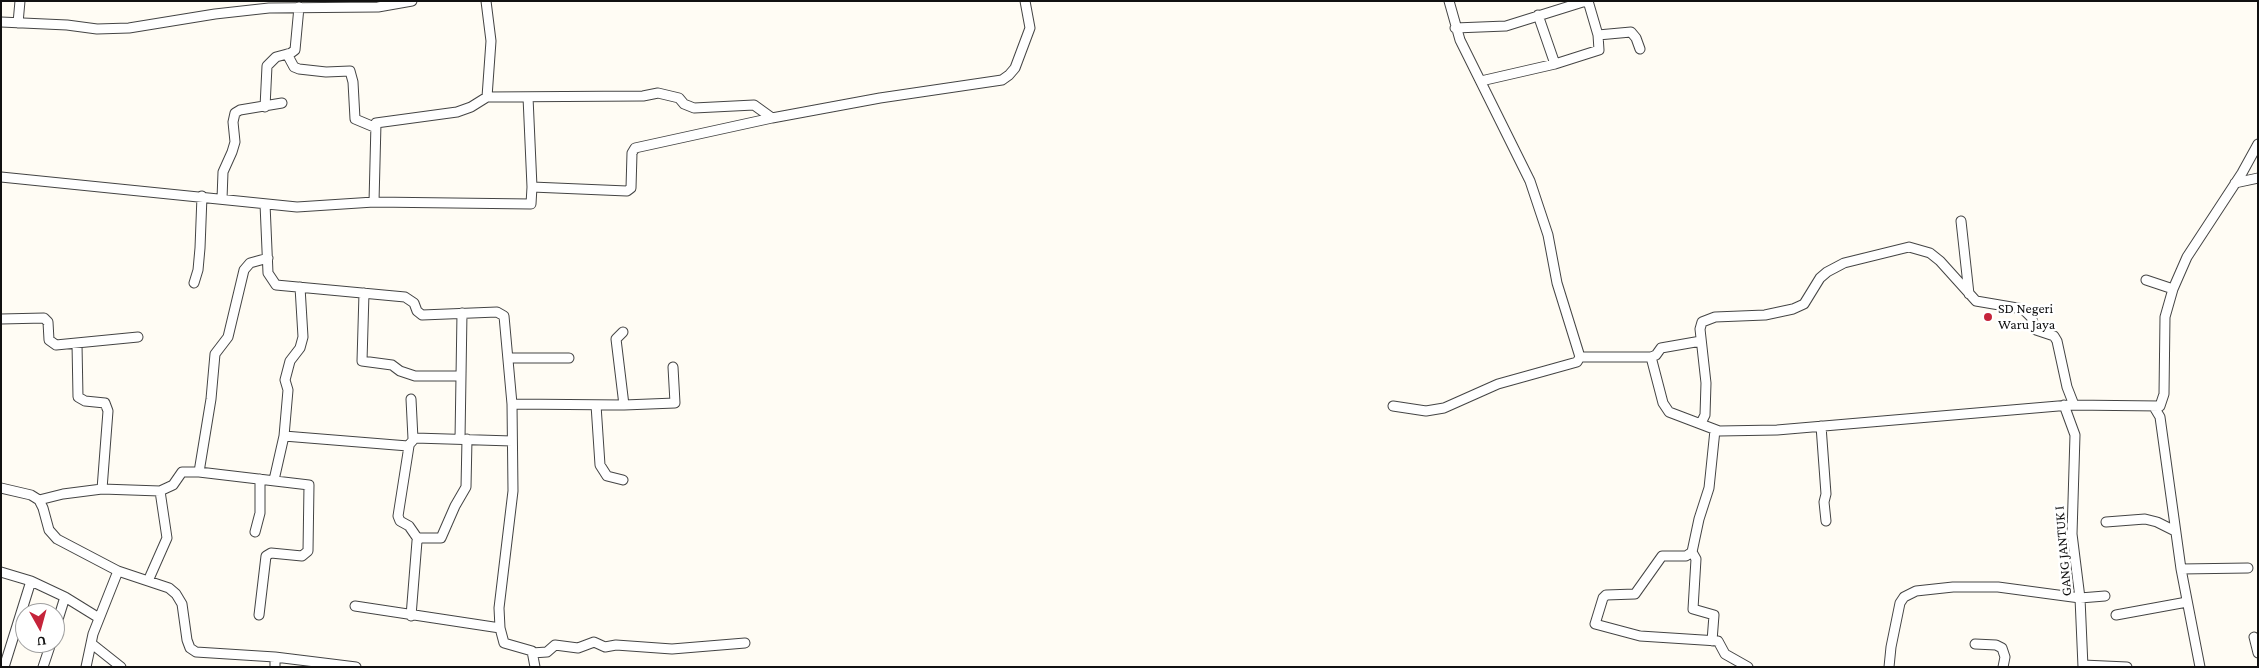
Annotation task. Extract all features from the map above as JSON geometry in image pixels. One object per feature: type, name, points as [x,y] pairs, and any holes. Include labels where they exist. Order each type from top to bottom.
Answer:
[{"type":"street","points":[[18,24],[20,1]]},
{"type":"street","points":[[1,22],[67,25],[97,29],[129,28],[215,14],[299,8],[378,6],[412,1]]},
{"type":"street","points":[[486,1],[491,41],[487,97]]},
{"type":"street","points":[[532,187],[629,190],[632,153],[635,148],[772,118],[922,91],[1002,80],[1010,76],[1015,68],[1030,28],[1025,1]]},
{"type":"street","points":[[1393,406],[1426,411],[1444,408],[1498,384],[1577,362],[1580,357],[1557,283],[1548,235],[1530,181],[1455,28],[1449,1]]},
{"type":"street","points":[[1455,28],[1506,26],[1565,4],[1587,1],[1598,36],[1599,50],[1555,64],[1481,82]]},
{"type":"street","points":[[265,106],[267,66],[272,58],[293,52],[296,48],[299,8]]},
{"type":"street","points":[[1538,15],[1555,64]]},
{"type":"street","points":[[1598,36],[1630,32],[1636,38],[1640,49]]},
{"type":"street","points":[[287,54],[294,67],[300,70],[350,71],[353,82],[354,119],[374,127]]},
{"type":"street","points":[[374,202],[374,127],[376,123],[457,112],[487,97],[643,96],[658,92],[679,98],[684,104],[694,108],[754,106],[772,118]]},
{"type":"street","points":[[1,177],[298,207],[374,202],[531,204],[528,97]]},
{"type":"street","points":[[222,199],[223,172],[235,142],[233,122],[235,113],[240,110],[282,103]]},
{"type":"street","points":[[1651,357],[1666,408],[1674,415],[1701,423],[1715,430],[1751,431],[2069,405],[2160,406],[2163,399],[2166,317],[2173,289],[2198,238],[2235,183],[2258,144]]},
{"type":"street","points":[[2235,183],[2258,178]]},
{"type":"street","points":[[194,283],[198,270],[202,196]]},
{"type":"street","points":[[266,204],[268,274],[276,285],[405,297],[414,303],[417,312],[422,315],[497,312],[504,316],[512,404],[513,491],[499,608],[500,628],[504,643],[530,650],[535,667]]},
{"type":"street","points":[[1961,221],[1969,294]]},
{"type":"street","points":[[1701,423],[1705,415],[1706,383],[1701,325],[1705,320],[1766,315],[1793,309],[1804,304],[1820,278],[1844,263],[1909,247],[1930,253],[1940,261],[1969,294]]},
{"type":"street","points":[[199,472],[215,354],[228,337],[244,270],[250,263],[268,258]]},
{"type":"street","points":[[2146,280],[2173,289]]},
{"type":"street","points":[[274,480],[284,436],[288,390],[285,380],[290,361],[300,348],[303,337],[300,287]]},
{"type":"street","points":[[364,293],[362,361],[392,365],[400,372],[415,376],[461,376]]},
{"type":"street","name":"GANG JANTUK I","points":[[1969,294],[1981,303],[2017,306],[2023,309],[2031,317],[2036,330],[2054,336],[2058,341],[2075,435],[2072,534],[2080,598],[2083,666]]},
{"type":"street","points":[[418,539],[441,538],[455,506],[466,487],[461,376],[462,313]]},
{"type":"street","points":[[1,319],[44,318],[48,322],[49,340],[53,344],[77,344],[138,337]]},
{"type":"street","points":[[623,332],[616,339],[624,405]]},
{"type":"street","points":[[1580,357],[1651,357],[1656,355],[1661,348],[1701,341]]},
{"type":"street","points":[[77,344],[78,397],[85,402],[104,403],[108,411],[102,489]]},
{"type":"street","points":[[508,358],[569,358]]},
{"type":"street","points":[[512,404],[624,405],[674,403],[673,367]]},
{"type":"street","points":[[410,616],[418,539],[409,526],[400,521],[398,516],[411,443],[411,399]]},
{"type":"street","points":[[596,405],[600,465],[607,476],[623,480]]},
{"type":"street","points":[[2154,407],[2160,417],[2181,569],[2200,667]]},
{"type":"street","points":[[1821,426],[1826,521]]},
{"type":"street","points":[[1712,641],[1714,615],[1692,609],[1696,560],[1692,552],[1699,519],[1709,488],[1715,430]]},
{"type":"street","points":[[284,436],[411,443],[463,439],[512,441]]},
{"type":"street","points":[[39,500],[63,494],[102,489],[160,490],[174,485],[182,472],[199,472],[309,485],[308,551],[302,556],[271,553],[266,556],[260,615]]},
{"type":"street","points":[[255,532],[260,513],[260,479]]},
{"type":"street","points":[[1,488],[31,495],[39,500],[43,508],[48,530],[57,539],[118,571],[169,588],[176,594],[182,604],[187,640],[190,648],[196,652],[275,662],[356,667]]},
{"type":"street","points":[[148,582],[167,538],[160,490]]},
{"type":"street","points":[[2106,522],[2145,519],[2157,522],[2175,531]]},
{"type":"street","points":[[1692,552],[1686,556],[1671,554],[1662,556],[1635,594],[1606,595],[1603,598],[1595,623],[1596,626],[1640,636],[1718,642],[1725,654],[1748,667]]},
{"type":"street","points":[[2181,569],[2248,568]]},
{"type":"street","points":[[86,667],[93,634],[118,571]]},
{"type":"street","points":[[1,572],[31,581],[65,597],[99,618]]},
{"type":"street","points":[[5,664],[31,581]]},
{"type":"street","points":[[1889,667],[1897,611],[1900,603],[1910,593],[1953,586],[1998,587],[2080,598],[2105,596]]},
{"type":"street","points":[[63,603],[65,597]]},
{"type":"street","points":[[2116,615],[2188,602]]},
{"type":"street","points":[[356,606],[410,616],[500,628]]},
{"type":"street","points":[[2254,638],[2258,653]]},
{"type":"street","points":[[532,653],[548,652],[555,645],[578,648],[594,642],[605,647],[616,645],[672,649],[745,643]]},
{"type":"street","points":[[92,644],[122,667]]},
{"type":"street","points":[[1975,644],[1996,645],[2002,648],[2005,657],[2003,667]]},
{"type":"street","points":[[43,667],[48,653]]},
{"type":"street","points":[[2083,666],[2127,667]]},
{"type":"place","name":"SD Negeri Waru Jaya","points":[[1988,317]]}]
